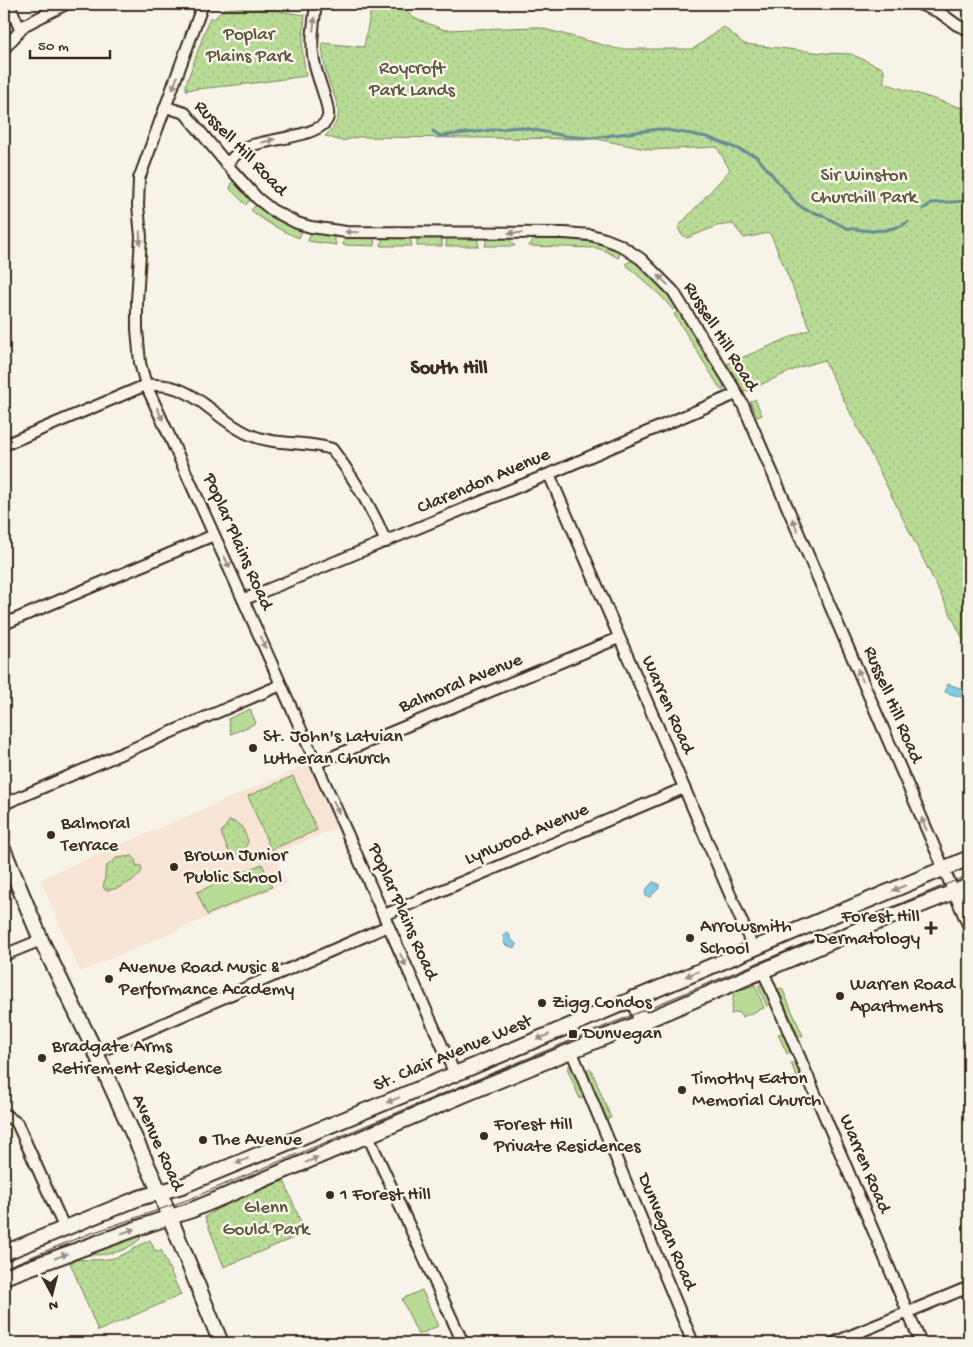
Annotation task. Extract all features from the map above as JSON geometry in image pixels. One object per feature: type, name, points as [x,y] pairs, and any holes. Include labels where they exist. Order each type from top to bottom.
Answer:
[{"type":"main road","name":"Avenue Road","points":[[4,851],[41,940],[96,1053],[160,1193],[221,1343]]},
{"type":"main road","name":"St. Clair Avenue West","points":[[4,1253],[139,1198],[182,1186],[455,1074],[633,998],[754,950],[969,858]]},
{"type":"main road","points":[[4,1277],[170,1218],[863,928],[969,886]]},
{"type":"main road","points":[[633,998],[642,1022]]},
{"type":"street","points":[[9,4],[20,29]]},
{"type":"street","points":[[4,49],[20,29],[66,4]]},
{"type":"street","name":"Poplar Plains Road","points":[[203,4],[139,179],[138,205],[141,237],[137,329],[140,363],[146,385],[245,599],[281,685],[455,1074]]},
{"type":"street","points":[[226,164],[247,147],[318,129],[326,121],[327,104],[320,87],[312,55],[316,4]]},
{"type":"street","points":[[919,4],[940,8],[957,25],[969,30]]},
{"type":"street","name":"Russell Hill Road","points":[[166,107],[184,113],[226,164],[258,198],[272,210],[297,223],[346,232],[578,234],[606,239],[620,245],[641,259],[673,291],[744,407],[969,927]]},
{"type":"street","points":[[4,445],[146,385],[160,384],[190,393],[230,423],[265,441],[308,444],[332,449],[374,512],[386,542]]},
{"type":"street","name":"Clarendon Avenue","points":[[245,599],[549,474],[736,394]]},
{"type":"street","name":"Warren Road","points":[[549,474],[754,950]]},
{"type":"street","points":[[4,624],[214,535]]},
{"type":"street","name":"Balmoral Avenue","points":[[317,763],[619,638]]},
{"type":"street","points":[[4,804],[281,685]]},
{"type":"street","name":"Lynwood Avenue","points":[[384,915],[684,788]]},
{"type":"street","points":[[96,1053],[388,926]]},
{"type":"street","points":[[4,954],[41,940]]},
{"type":"street","name":"Warren Road","points":[[763,971],[921,1343]]},
{"type":"street","name":"Dunvegan Road","points":[[571,1050],[693,1343]]},
{"type":"street","points":[[4,1114],[17,1123],[64,1227]]},
{"type":"street","points":[[368,1136],[463,1343]]},
{"type":"street","points":[[834,1343],[969,1287]]},
{"type":"shaded area","name":"Brown Junior Public School","points":[[309,763],[337,828],[275,854],[287,883],[80,972],[40,879]]},
{"type":"green space","name":"Sir Winston Churchill Park","points":[[400,5],[414,18],[445,30],[537,27],[618,49],[693,49],[724,27],[744,44],[823,53],[851,54],[884,69],[884,83],[959,107],[969,108],[969,651],[824,360],[798,368],[744,392],[727,364],[810,329],[769,233],[744,238],[733,224],[717,226],[687,238],[681,234],[678,227],[730,170],[717,147],[650,150],[597,139],[358,137],[342,141],[325,136],[336,122],[338,109],[328,79],[322,43],[364,47],[371,9]]},
{"type":"green space","name":"Poplar Plains Park","points":[[252,7],[305,15],[302,49],[306,76],[186,90],[186,84],[210,17],[214,19],[223,9]]},
{"type":"green space","points":[[233,180],[251,198],[246,205],[230,189]]},
{"type":"green space","points":[[257,204],[280,220],[302,230],[299,238],[274,226],[251,210]]},
{"type":"green space","points":[[311,233],[334,237],[336,245],[308,241]]},
{"type":"green space","points":[[344,237],[374,238],[375,246],[343,245]]},
{"type":"green space","points":[[383,237],[410,238],[412,246],[381,246]]},
{"type":"green space","points":[[417,238],[442,238],[442,246],[417,246]]},
{"type":"green space","points":[[447,238],[477,239],[479,246],[446,246]]},
{"type":"green space","points":[[508,238],[515,246],[485,246],[487,239]]},
{"type":"green space","points":[[534,239],[568,239],[589,242],[621,252],[618,258],[597,248],[529,246]]},
{"type":"green space","points":[[633,260],[662,286],[677,307],[673,310],[662,297],[625,264]]},
{"type":"green space","points":[[679,311],[723,383],[724,390],[721,390],[674,314]]},
{"type":"green space","points":[[755,399],[762,415],[757,417],[750,402]]},
{"type":"green space","points":[[250,709],[256,723],[231,734],[228,719]]},
{"type":"green space","points":[[293,776],[317,830],[271,850],[248,796]]},
{"type":"green space","points":[[230,820],[242,826],[248,841],[244,854],[232,859],[221,833]]},
{"type":"green space","points":[[132,856],[135,859],[136,865],[141,866],[142,871],[125,885],[105,890],[103,886],[107,866],[116,858]]},
{"type":"green space","points":[[262,864],[272,887],[207,915],[197,892]]},
{"type":"green space","points":[[762,984],[770,1002],[767,1007],[758,986]]},
{"type":"green space","points":[[755,985],[764,1008],[742,1017],[737,1012],[731,1014],[734,992]]},
{"type":"green space","points":[[782,988],[803,1036],[798,1036],[778,989]]},
{"type":"green space","points":[[783,1033],[790,1051],[787,1054],[778,1034]]},
{"type":"green space","points":[[796,1062],[804,1082],[800,1085],[791,1063]]},
{"type":"green space","points":[[570,1065],[585,1097],[580,1099],[567,1068]]},
{"type":"green space","points":[[586,1069],[591,1069],[611,1118],[607,1119]]},
{"type":"green space","name":"Glenn Gould Park","points":[[284,1180],[305,1233],[224,1267],[205,1217],[217,1209]]},
{"type":"green space","points":[[139,1235],[141,1238],[122,1250],[109,1254],[88,1255],[88,1252]]},
{"type":"green space","points":[[150,1240],[155,1251],[161,1250],[181,1295],[98,1331],[69,1260],[114,1258]]},
{"type":"green space","points":[[422,1290],[438,1326],[418,1335],[402,1299]]},
{"type":"water","points":[[948,684],[963,689],[961,697],[945,692]]},
{"type":"water","points":[[653,882],[659,884],[659,888],[650,897],[646,896],[645,891]]},
{"type":"water","points":[[506,933],[509,934],[517,945],[515,948],[505,945],[503,936]]},
{"type":"waterway","points":[[433,131],[440,136],[518,127],[566,136],[591,138],[659,129],[707,137],[756,156],[796,203],[806,210],[822,215],[846,228],[871,231],[886,230],[908,222]]},
{"type":"waterway","points":[[923,209],[932,203],[969,201]]},
{"type":"tram line","points":[[4,1268],[83,1236],[187,1200],[969,875]]},
{"type":"place","name":"St. John's Latvian Lutheran Church","points":[[253,748]]},
{"type":"place","name":"Balmoral Terrace","points":[[51,835]]},
{"type":"place","name":"Brown Junior Public School","points":[[174,867]]},
{"type":"place","name":"Forest Hill Dermatology","points":[[931,928]]},
{"type":"place","name":"Arrowsmith School","points":[[690,938]]},
{"type":"place","name":"Avenue Road Music & Performance Academy","points":[[109,979]]},
{"type":"place","name":"Warren Road Apartments","points":[[840,996]]},
{"type":"place","name":"Zigg Condos","points":[[542,1003]]},
{"type":"place","name":"Dunvegan","points":[[573,1034]]},
{"type":"place","name":"Bradgate Arms Retirement Residence","points":[[42,1058]]},
{"type":"place","name":"Timothy Eaton Memorial Church","points":[[682,1090]]},
{"type":"place","name":"Forest Hill Private Residences","points":[[484,1136]]},
{"type":"place","name":"The Avenue","points":[[203,1140]]},
{"type":"place","name":"1 Forest Hill","points":[[330,1195]]},
{"type":"district","name":"South Hill","points":[[449,369]]},
{"type":"park label","name":"Roycroft Park Lands","points":[[412,80]]}]
